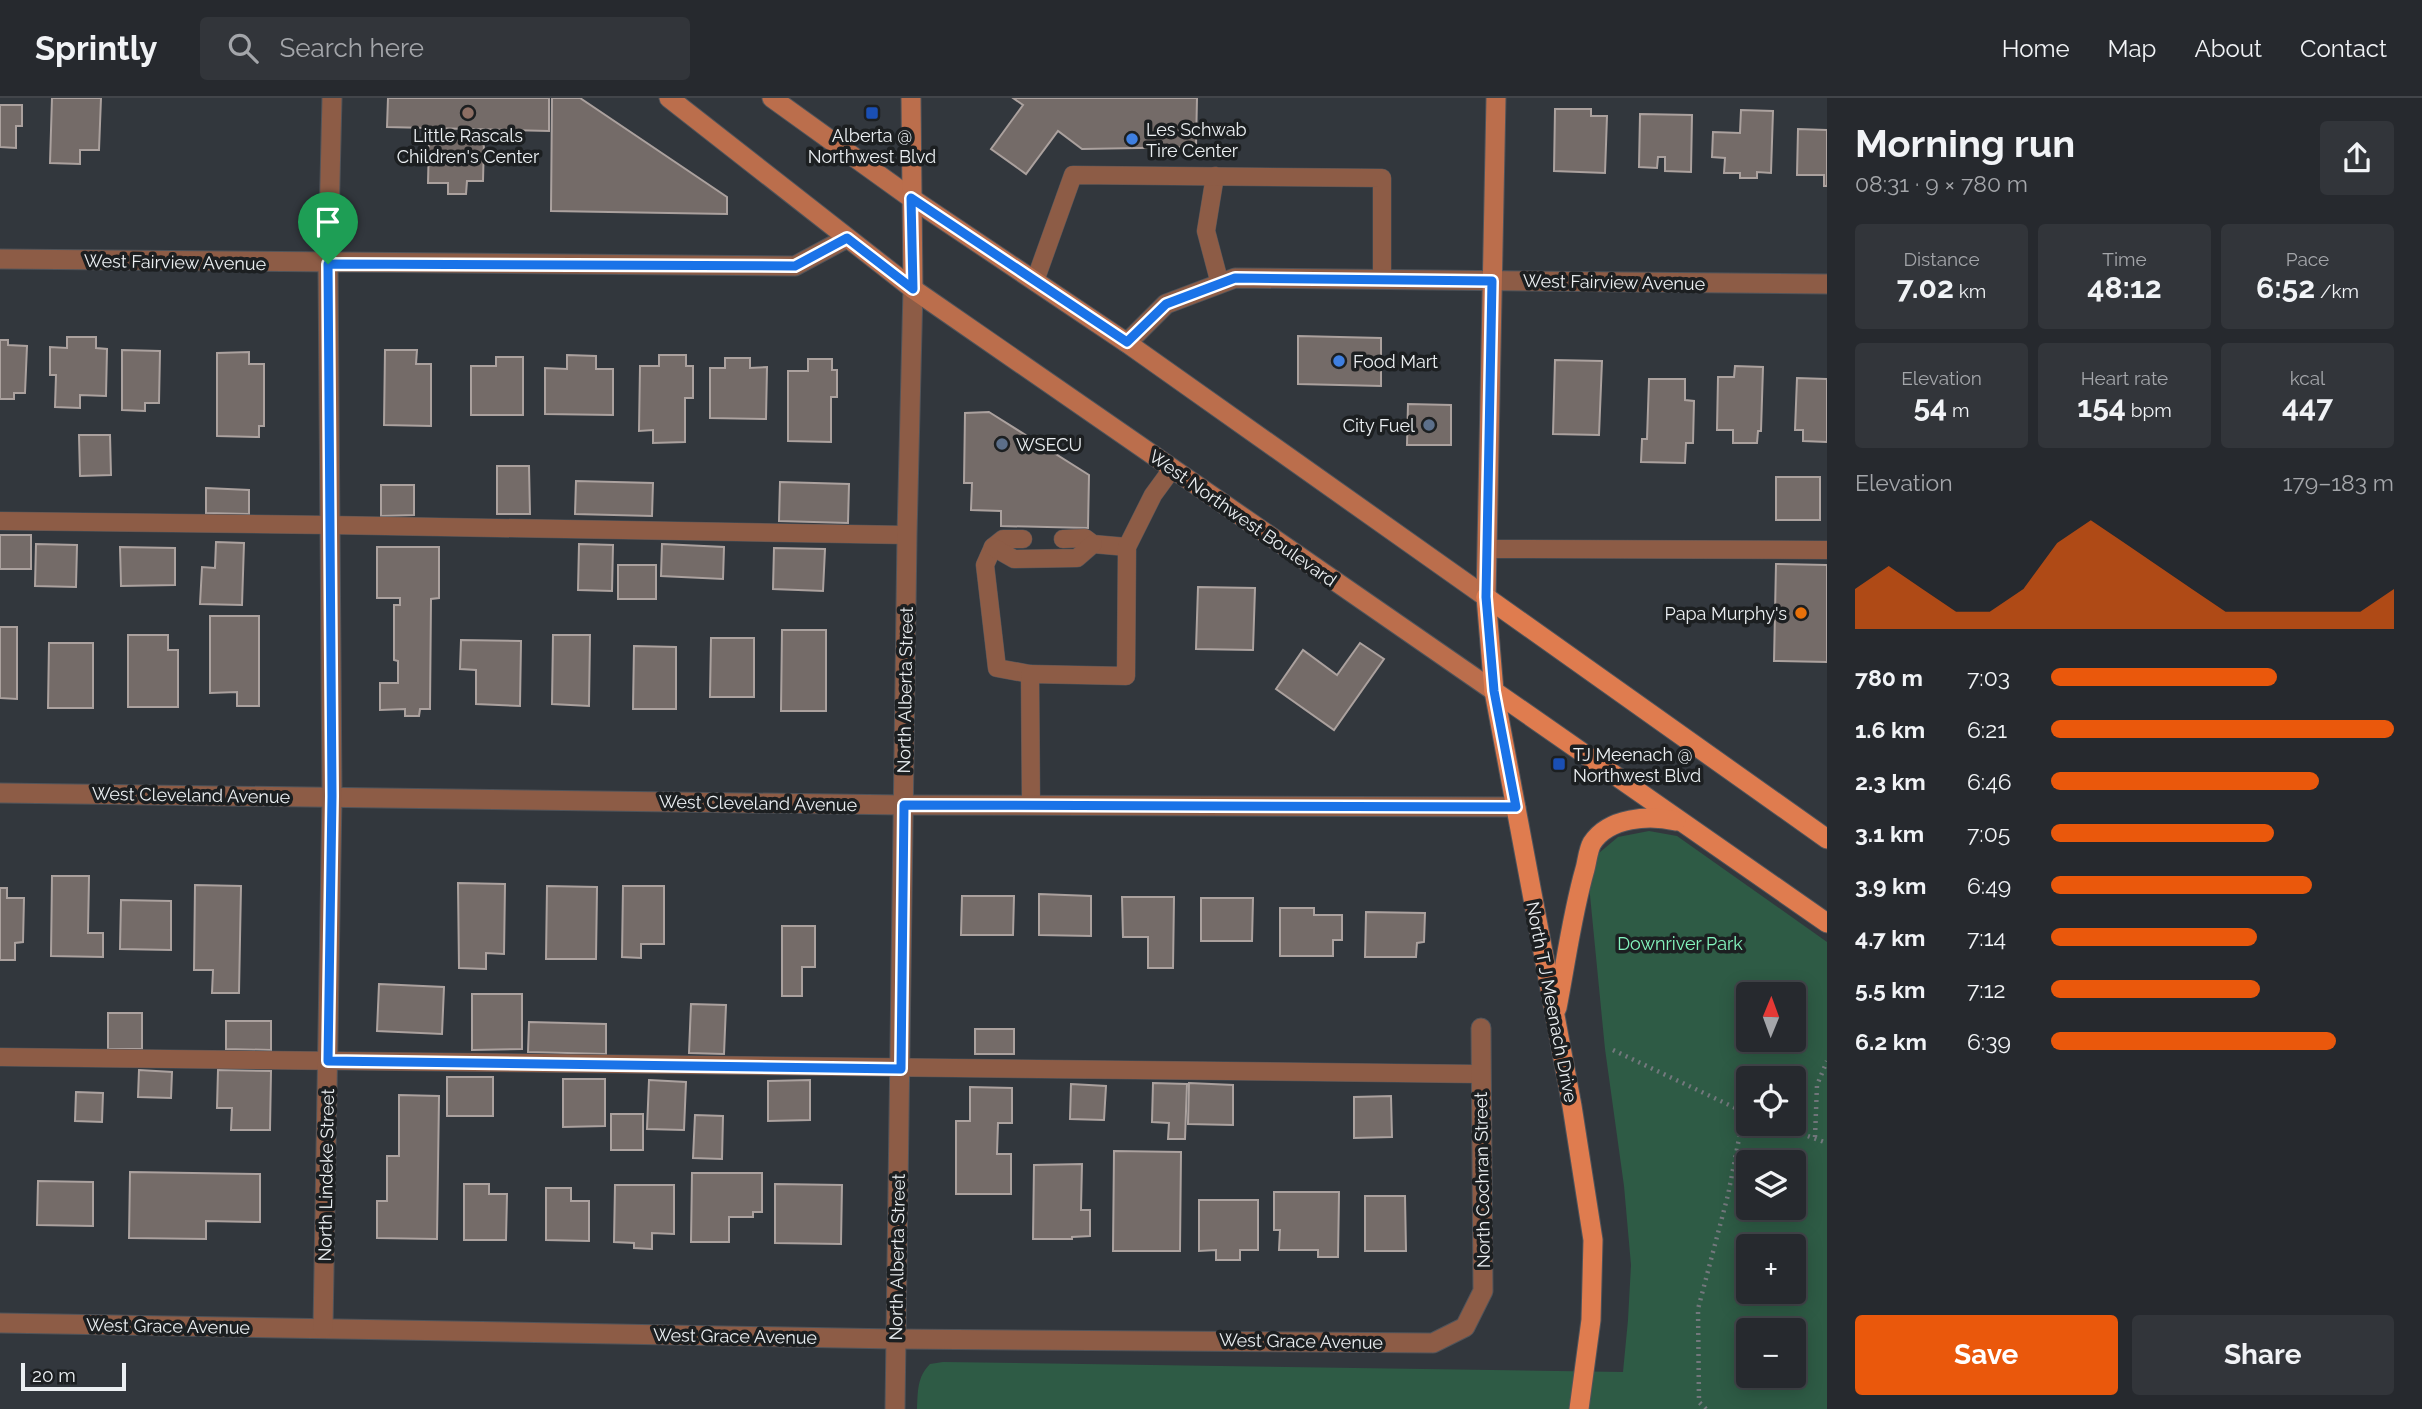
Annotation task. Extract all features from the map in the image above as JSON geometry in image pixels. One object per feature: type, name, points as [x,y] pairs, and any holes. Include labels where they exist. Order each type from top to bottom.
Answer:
[{"type":"main road","name":"West Northwest Boulevard","points":[[669,98],[913,289],[1827,923]]},
{"type":"main road","points":[[772,98],[911,198],[1127,342],[1827,839]]},
{"type":"main road","name":"North Alberta Street","points":[[911,98],[913,289]]},
{"type":"main road","points":[[1486,597],[1496,98]]},
{"type":"main road","name":"North T J Meenach Drive","points":[[1486,597],[1494,691],[1572,1106],[1592,1240],[1591,1320],[1579,1409]]},
{"type":"main road","points":[[1555,1019],[1581,881],[1592,844],[1607,829],[1634,819],[1656,817],[1686,823]]},
{"type":"street","name":"North Lindeke Street","points":[[323,1328],[332,796],[328,264],[332,98]]},
{"type":"street","name":"West Fairview Avenue","points":[[0,260],[795,266],[847,238]]},
{"type":"street","name":"West Fairview Avenue","points":[[1127,342],[1166,304],[1235,278],[1827,284]]},
{"type":"street","name":"North Alberta Street","points":[[895,1409],[913,289]]},
{"type":"street","name":"West Cleveland Avenue","points":[[0,793],[904,805],[1516,807]]},
{"type":"street","name":"North Cochran Street","points":[[1465,1327],[1483,1291],[1481,1028]]},
{"type":"street","name":"West Grace Avenue","points":[[0,1323],[895,1339],[1433,1343],[1465,1327]]},
{"type":"lane","points":[[1035,281],[1073,175],[1382,178],[1382,280]]},
{"type":"lane","points":[[1215,176],[1206,232],[1220,284]]},
{"type":"lane","points":[[1023,539],[1003,539],[993,547],[985,565],[997,668],[1030,674],[1126,676],[1127,547],[1153,495],[1172,469]]},
{"type":"lane","points":[[0,522],[329,524],[907,535]]},
{"type":"lane","points":[[1063,538],[1085,538],[1093,544],[1127,547]]},
{"type":"lane","points":[[993,547],[1013,559],[1077,558],[1093,544]]},
{"type":"lane","points":[[1487,550],[1827,550]]},
{"type":"lane","points":[[1030,674],[1031,805]]},
{"type":"lane","points":[[0,1057],[1480,1074]]},
{"type":"path","points":[[1613,1049],[1736,1109]]},
{"type":"path","points":[[1815,1137],[1816,1085],[1827,1061]]},
{"type":"path","points":[[1806,1134],[1827,1143]]},
{"type":"path","points":[[1706,1409],[1699,1402],[1698,1309],[1741,1136]]},
{"type":"green space","name":"Downriver Park","points":[[1649,831],[1677,836],[1827,942],[1827,1409],[917,1409],[923,1374],[930,1364],[943,1362],[1623,1372],[1631,1265],[1624,1186],[1605,1049],[1589,885],[1599,853],[1618,837]]},
{"type":"building","points":[[52,98],[101,98],[99,150],[80,150],[80,164],[50,163]]},
{"type":"building","name":"Little Rascals Children's Center","points":[[388,98],[549,98],[549,131],[387,127]]},
{"type":"building","points":[[552,98],[580,98],[727,197],[727,214],[551,211]]},
{"type":"building","name":"Les Schwab Tire Center","points":[[1013,98],[1197,98],[1196,147],[1082,149],[1058,131],[1026,174],[991,149],[1023,105]]},
{"type":"building","points":[[0,105],[22,105],[22,126],[16,126],[16,148],[0,147]]},
{"type":"building","points":[[1555,109],[1591,109],[1591,116],[1607,116],[1605,173],[1554,171]]},
{"type":"building","points":[[1741,110],[1773,111],[1771,173],[1757,172],[1757,178],[1740,178],[1740,173],[1724,173],[1725,158],[1712,157],[1713,132],[1740,133]]},
{"type":"building","points":[[1640,114],[1692,115],[1691,172],[1665,171],[1665,157],[1658,157],[1657,168],[1639,167]]},
{"type":"building","points":[[1798,129],[1827,130],[1827,186],[1824,186],[1824,175],[1797,175]]},
{"type":"building","points":[[429,140],[484,141],[483,181],[467,181],[466,194],[448,194],[448,183],[428,183]]},
{"type":"building","name":"Food Mart","points":[[1298,336],[1381,338],[1381,386],[1298,384]]},
{"type":"building","points":[[67,337],[96,337],[96,348],[107,349],[106,396],[80,395],[80,408],[55,407],[56,375],[50,375],[50,347],[67,348]]},
{"type":"building","points":[[0,340],[8,340],[8,345],[27,346],[25,393],[14,393],[14,399],[0,399]]},
{"type":"building","points":[[122,350],[160,351],[159,403],[145,403],[145,411],[122,410]]},
{"type":"building","points":[[385,350],[417,350],[416,364],[431,364],[431,426],[384,425]]},
{"type":"building","points":[[249,352],[249,364],[264,364],[264,426],[259,426],[259,437],[217,436],[217,353]]},
{"type":"building","points":[[567,355],[596,356],[596,369],[613,369],[613,415],[545,414],[545,368],[567,369]]},
{"type":"building","points":[[659,355],[686,355],[686,366],[693,366],[693,398],[685,398],[685,442],[653,443],[653,430],[639,431],[640,366],[659,366]]},
{"type":"building","points":[[496,357],[523,357],[523,415],[471,415],[471,366],[496,366]]},
{"type":"building","points":[[725,358],[750,358],[750,368],[767,367],[766,419],[710,418],[710,368],[725,368]]},
{"type":"building","points":[[808,359],[832,359],[832,370],[837,370],[837,397],[831,397],[831,442],[788,441],[788,371],[808,371]]},
{"type":"building","points":[[1555,360],[1602,361],[1599,435],[1553,434]]},
{"type":"building","points":[[1735,366],[1763,367],[1761,431],[1758,431],[1757,443],[1733,443],[1733,430],[1717,430],[1718,377],[1734,377]]},
{"type":"building","points":[[1797,378],[1827,379],[1827,442],[1803,441],[1803,430],[1795,430]]},
{"type":"building","points":[[1649,379],[1685,379],[1685,400],[1694,401],[1693,443],[1686,443],[1685,463],[1641,462],[1642,439],[1647,439]]},
{"type":"building","name":"City Fuel","points":[[1408,404],[1451,405],[1451,445],[1407,445]]},
{"type":"building","name":"WSECU","points":[[989,412],[1089,475],[1088,528],[1001,526],[1001,511],[971,510],[972,483],[964,483],[965,413]]},
{"type":"building","points":[[79,435],[110,435],[111,475],[80,476]]},
{"type":"building","points":[[497,466],[529,466],[530,514],[497,514]]},
{"type":"building","points":[[1776,477],[1820,477],[1820,520],[1776,520]]},
{"type":"building","points":[[576,481],[653,483],[652,516],[575,514]]},
{"type":"building","points":[[780,482],[849,484],[848,523],[779,521]]},
{"type":"building","points":[[381,485],[414,485],[414,515],[381,516]]},
{"type":"building","points":[[206,488],[249,490],[249,514],[206,513]]},
{"type":"building","points":[[0,535],[31,535],[31,569],[0,569]]},
{"type":"building","points":[[216,542],[244,543],[242,605],[200,604],[202,567],[215,568]]},
{"type":"building","points":[[36,544],[77,545],[76,587],[35,586]]},
{"type":"building","points":[[579,544],[613,545],[612,591],[578,590]]},
{"type":"building","points":[[662,544],[724,547],[723,579],[661,576]]},
{"type":"building","points":[[120,547],[175,548],[175,585],[121,586]]},
{"type":"building","points":[[377,547],[439,547],[439,598],[431,599],[430,709],[420,709],[419,716],[405,716],[405,709],[380,710],[380,683],[398,683],[398,661],[394,660],[394,605],[400,605],[400,598],[377,598]]},
{"type":"building","points":[[774,548],[825,549],[823,591],[773,589]]},
{"type":"building","name":"Papa Murphy's","points":[[1776,564],[1827,565],[1827,662],[1774,661]]},
{"type":"building","points":[[618,565],[656,565],[656,599],[618,599]]},
{"type":"building","points":[[1198,587],[1255,588],[1253,650],[1196,649]]},
{"type":"building","points":[[210,616],[259,616],[259,706],[237,706],[237,692],[210,693]]},
{"type":"building","points":[[0,627],[17,627],[17,699],[0,698]]},
{"type":"building","points":[[782,630],[826,630],[826,711],[781,711]]},
{"type":"building","points":[[128,635],[168,635],[168,650],[178,650],[178,707],[128,707]]},
{"type":"building","points":[[553,635],[590,635],[589,706],[552,704]]},
{"type":"building","points":[[711,638],[754,638],[754,697],[710,697]]},
{"type":"building","points":[[461,640],[521,641],[520,706],[476,704],[476,670],[460,669]]},
{"type":"building","points":[[49,643],[93,643],[93,708],[48,708]]},
{"type":"building","points":[[1360,643],[1384,659],[1334,730],[1276,689],[1303,650],[1337,675]]},
{"type":"building","points":[[634,646],[676,647],[676,709],[633,709]]},
{"type":"building","points":[[52,876],[89,876],[88,933],[103,933],[103,957],[51,956]]},
{"type":"building","points":[[458,883],[505,884],[504,954],[486,953],[486,969],[459,968]]},
{"type":"building","points":[[195,885],[241,886],[239,993],[212,993],[213,970],[194,970]]},
{"type":"building","points":[[547,886],[597,887],[596,959],[546,959]]},
{"type":"building","points":[[623,886],[664,886],[664,944],[641,944],[641,958],[622,957]]},
{"type":"building","points":[[0,888],[7,888],[7,898],[24,898],[23,942],[15,943],[15,960],[0,960]]},
{"type":"building","points":[[1039,894],[1091,896],[1091,936],[1039,935]]},
{"type":"building","points":[[962,896],[1014,896],[1013,935],[961,935]]},
{"type":"building","points":[[1122,897],[1174,897],[1173,968],[1148,968],[1148,937],[1123,937]]},
{"type":"building","points":[[1201,898],[1253,898],[1252,941],[1201,941]]},
{"type":"building","points":[[121,900],[171,901],[171,950],[120,949]]},
{"type":"building","points":[[1280,908],[1314,908],[1314,915],[1342,915],[1342,940],[1333,940],[1333,956],[1280,956]]},
{"type":"building","points":[[1366,912],[1425,913],[1424,942],[1417,943],[1416,957],[1365,957]]},
{"type":"building","points":[[782,926],[815,926],[815,967],[802,967],[802,996],[782,996]]},
{"type":"building","points":[[379,984],[444,987],[442,1034],[377,1031]]},
{"type":"building","points":[[472,994],[522,994],[522,1049],[472,1050]]},
{"type":"building","points":[[691,1004],[726,1005],[724,1054],[689,1053]]},
{"type":"building","points":[[108,1013],[142,1013],[142,1049],[108,1049]]},
{"type":"building","points":[[226,1021],[271,1021],[271,1050],[226,1049]]},
{"type":"building","points":[[529,1022],[606,1024],[606,1054],[528,1052]]},
{"type":"building","points":[[975,1029],[1014,1029],[1014,1054],[975,1054]]},
{"type":"building","points":[[139,1070],[172,1072],[171,1098],[138,1097]]},
{"type":"building","points":[[218,1070],[271,1071],[270,1130],[231,1130],[232,1108],[217,1108]]},
{"type":"building","points":[[447,1077],[493,1077],[493,1116],[447,1116]]},
{"type":"building","points":[[563,1079],[605,1079],[605,1126],[563,1127]]},
{"type":"building","points":[[649,1080],[686,1082],[684,1130],[647,1129]]},
{"type":"building","points":[[810,1080],[810,1120],[768,1121],[768,1081]]},
{"type":"building","points":[[1153,1083],[1187,1084],[1185,1139],[1168,1139],[1169,1123],[1152,1122]]},
{"type":"building","points":[[1189,1083],[1233,1085],[1233,1125],[1188,1124]]},
{"type":"building","points":[[1071,1084],[1106,1086],[1104,1120],[1070,1119]]},
{"type":"building","points":[[970,1087],[1012,1088],[1012,1123],[998,1123],[997,1154],[1011,1154],[1011,1194],[956,1194],[956,1121],[970,1121]]},
{"type":"building","points":[[76,1092],[103,1093],[102,1122],[75,1121]]},
{"type":"building","points":[[399,1095],[439,1096],[437,1239],[377,1238],[377,1201],[387,1201],[387,1156],[399,1156]]},
{"type":"building","points":[[1391,1096],[1392,1137],[1354,1138],[1354,1097]]},
{"type":"building","points":[[611,1114],[643,1114],[643,1150],[611,1150]]},
{"type":"building","points":[[695,1115],[723,1116],[722,1159],[693,1158]]},
{"type":"building","points":[[1114,1151],[1181,1152],[1180,1251],[1113,1251]]},
{"type":"building","points":[[1082,1164],[1081,1210],[1090,1210],[1090,1236],[1033,1239],[1034,1165]]},
{"type":"building","points":[[130,1172],[260,1174],[260,1222],[206,1221],[206,1239],[129,1238]]},
{"type":"building","points":[[692,1173],[762,1173],[762,1212],[753,1212],[753,1217],[729,1217],[729,1242],[691,1242]]},
{"type":"building","points":[[38,1181],[93,1182],[93,1226],[37,1225]]},
{"type":"building","points":[[464,1184],[489,1184],[489,1194],[507,1194],[506,1240],[464,1240]]},
{"type":"building","points":[[775,1184],[842,1185],[841,1244],[775,1243]]},
{"type":"building","points":[[615,1185],[674,1185],[674,1234],[652,1233],[652,1249],[634,1248],[634,1243],[614,1242]]},
{"type":"building","points":[[546,1188],[571,1188],[571,1201],[589,1201],[589,1241],[546,1240]]},
{"type":"building","points":[[1274,1192],[1339,1192],[1338,1257],[1318,1257],[1318,1250],[1279,1250],[1280,1230],[1274,1230]]},
{"type":"building","points":[[1365,1196],[1405,1196],[1406,1251],[1365,1251]]},
{"type":"building","points":[[1199,1200],[1258,1200],[1258,1250],[1240,1250],[1240,1260],[1216,1260],[1216,1250],[1199,1251]]},
{"type":"place","name":"Little Rascals Children's Center","points":[[468,113]]},
{"type":"place","name":"Alberta @ Northwest Blvd","points":[[872,113]]},
{"type":"place","name":"Les Schwab Tire Center","points":[[1132,139]]},
{"type":"place","name":"Food Mart","points":[[1339,361]]},
{"type":"place","name":"City Fuel","points":[[1429,425]]},
{"type":"place","name":"WSECU","points":[[1002,444]]},
{"type":"place","name":"Papa Murphy's","points":[[1801,613]]},
{"type":"place","name":"TJ Meenach @ Northwest Blvd","points":[[1559,764]]},
{"type":"route","points":[[911,198],[1127,342],[1166,304],[1235,278],[1492,281],[1486,597],[1494,691],[1516,807],[904,805],[901,1069],[328,1061],[332,796],[328,264],[795,266],[847,238],[913,289],[911,198]]}]
